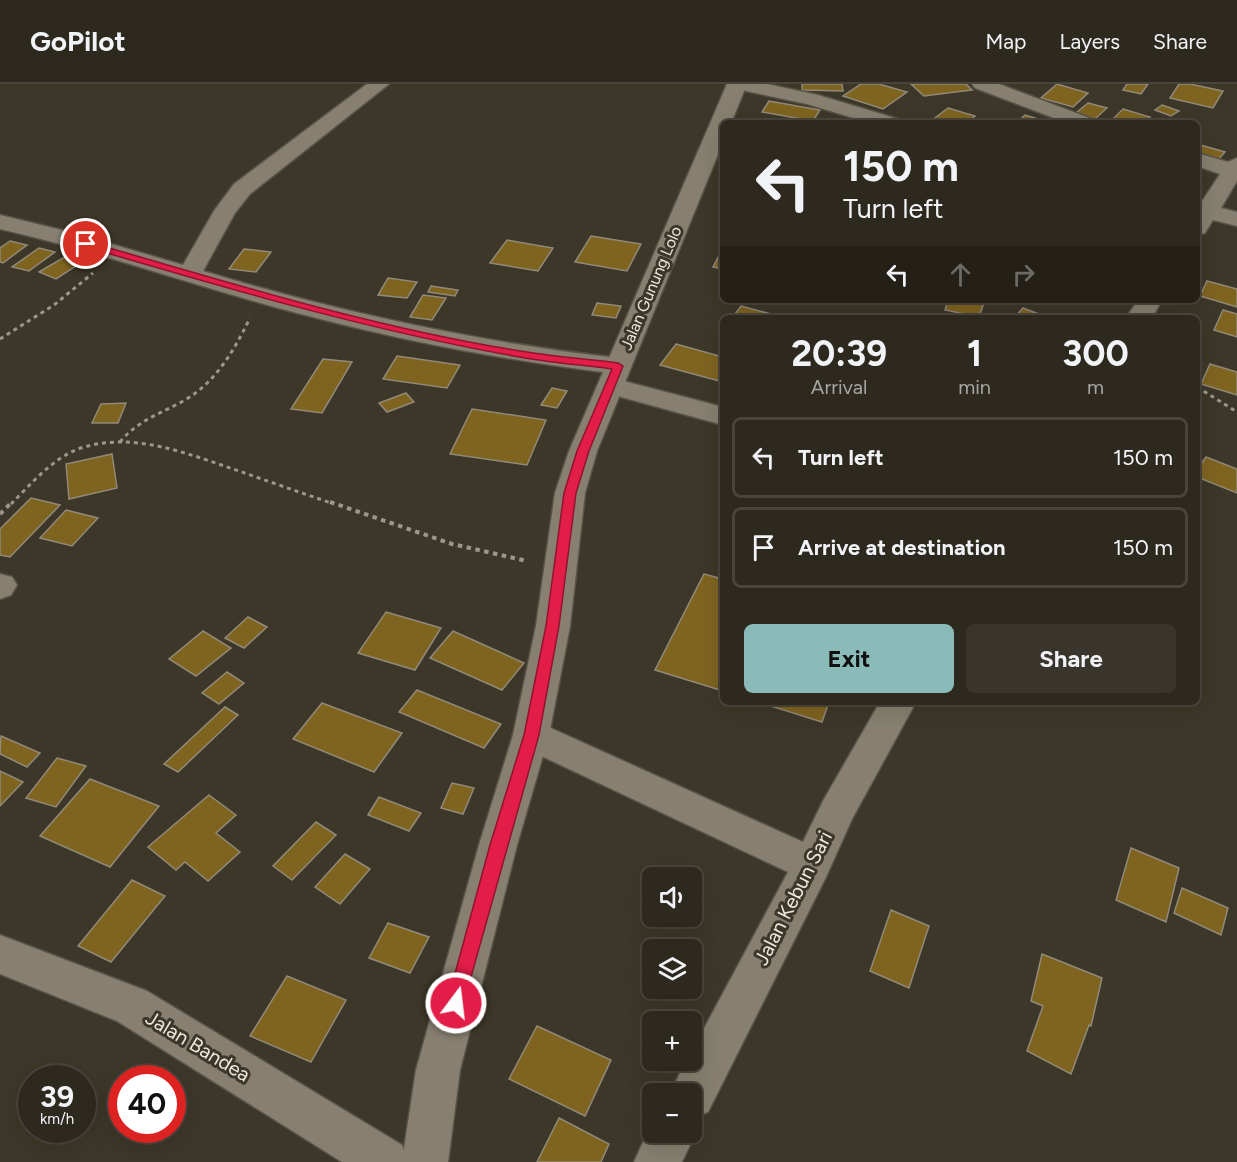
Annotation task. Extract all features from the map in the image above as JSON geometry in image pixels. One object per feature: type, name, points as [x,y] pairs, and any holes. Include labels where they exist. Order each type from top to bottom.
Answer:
[{"type":"street","points":[[189,275],[225,212],[242,189],[379,84]]},
{"type":"street","points":[[738,84],[811,99],[881,120]]},
{"type":"street","name":"Jalan Gunung Lolo","points":[[722,120],[738,84]]},
{"type":"street","points":[[982,84],[1077,120]]},
{"type":"street","name":"Jalan Gunung Lolo","points":[[425,1162],[438,1070],[498,845],[531,735],[553,626],[570,493],[583,451],[720,124]]},
{"type":"street","points":[[1200,160],[1235,167],[1201,216],[1237,219]]},
{"type":"street","points":[[0,222],[86,244],[262,296],[470,345],[615,376],[720,415]]},
{"type":"street","name":"Jalan Kebun Sari","points":[[699,1083],[812,865],[836,812],[896,705]]},
{"type":"street","points":[[531,735],[812,865]]},
{"type":"street","name":"Jalan Bandea","points":[[0,954],[132,1006],[385,1162]]},
{"type":"street","points":[[657,1162],[667,1143]]},
{"type":"path","points":[[0,339],[54,305],[100,267],[86,244]]},
{"type":"path","points":[[120,442],[128,430],[186,400],[224,367],[262,296]]},
{"type":"path","points":[[1200,389],[1237,412]]},
{"type":"path","points":[[0,514],[46,471],[77,449],[120,442],[167,447],[452,544],[500,557],[560,567]]},
{"type":"building","points":[[802,84],[842,84],[843,91],[802,90]]},
{"type":"building","points":[[861,84],[879,84],[907,92],[883,109],[843,96]]},
{"type":"building","points":[[911,84],[966,84],[972,90],[924,96]]},
{"type":"building","points":[[1057,84],[1088,93],[1073,107],[1041,98]]},
{"type":"building","points":[[1127,84],[1148,84],[1141,94],[1123,90]]},
{"type":"building","points":[[1179,84],[1223,91],[1213,108],[1170,98]]},
{"type":"building","points":[[769,101],[820,110],[814,120],[762,112]]},
{"type":"building","points":[[1088,103],[1107,108],[1095,119],[1076,113]]},
{"type":"building","points":[[1162,105],[1179,111],[1171,116],[1155,110]]},
{"type":"building","points":[[948,108],[975,116],[970,120],[932,120]]},
{"type":"building","points":[[1123,109],[1150,117],[1146,120],[1112,120]]},
{"type":"building","points":[[1025,115],[1041,120],[1019,120]]},
{"type":"building","points":[[1200,145],[1225,152],[1217,161],[1200,156]]},
{"type":"building","points":[[591,236],[641,244],[627,271],[575,262]]},
{"type":"building","points":[[507,240],[553,248],[538,271],[490,263]]},
{"type":"building","points":[[10,241],[27,245],[3,263],[0,262],[0,248]]},
{"type":"building","points":[[39,248],[55,252],[29,271],[12,267]]},
{"type":"building","points":[[244,249],[271,252],[256,272],[229,269]]},
{"type":"building","points":[[720,254],[720,268],[713,267]]},
{"type":"building","points":[[68,255],[84,261],[56,279],[39,272]]},
{"type":"building","points":[[388,278],[417,282],[407,298],[378,295]]},
{"type":"building","points":[[1207,281],[1237,289],[1237,307],[1200,296]]},
{"type":"building","points":[[431,286],[458,290],[455,296],[428,292]]},
{"type":"building","points":[[423,295],[446,298],[432,320],[410,317]]},
{"type":"building","points":[[597,303],[621,306],[616,318],[592,315]]},
{"type":"building","points":[[947,303],[984,303],[980,315],[945,310]]},
{"type":"building","points":[[741,306],[775,315],[734,315]]},
{"type":"building","points":[[1023,308],[1041,315],[1017,315]]},
{"type":"building","points":[[1223,310],[1237,314],[1237,337],[1214,330]]},
{"type":"building","points":[[676,344],[720,356],[720,381],[660,365]]},
{"type":"building","points":[[397,356],[460,365],[447,388],[383,379]]},
{"type":"building","points":[[323,359],[352,362],[322,413],[291,409]]},
{"type":"building","points":[[1210,364],[1237,372],[1237,395],[1201,384]]},
{"type":"building","points":[[552,388],[567,391],[557,408],[541,405]]},
{"type":"building","points":[[406,393],[414,402],[387,412],[379,403]]},
{"type":"building","points":[[126,403],[118,423],[92,423],[101,404]]},
{"type":"building","points":[[472,409],[546,420],[527,465],[450,454]]},
{"type":"building","points":[[112,454],[117,488],[69,499],[66,464]]},
{"type":"building","points":[[1206,457],[1237,469],[1237,493],[1200,478],[1200,466]]},
{"type":"building","points":[[31,498],[60,505],[10,557],[0,555],[0,529]]},
{"type":"building","points":[[66,510],[98,518],[72,546],[40,538]]},
{"type":"building","points":[[704,574],[720,578],[720,690],[655,670]]},
{"type":"building","points":[[386,612],[441,628],[415,670],[358,653]]},
{"type":"building","points":[[248,617],[267,627],[244,648],[225,638]]},
{"type":"building","points":[[203,631],[231,648],[196,676],[169,659]]},
{"type":"building","points":[[453,631],[524,663],[502,690],[430,658]]},
{"type":"building","points":[[227,672],[244,683],[219,704],[202,693]]},
{"type":"building","points":[[417,690],[501,724],[484,748],[399,712]]},
{"type":"building","points":[[322,703],[402,733],[374,772],[293,739]]},
{"type":"building","points":[[768,705],[828,705],[822,722]]},
{"type":"building","points":[[225,707],[238,715],[178,772],[164,764]]},
{"type":"building","points":[[1,736],[40,753],[27,767],[0,754]]},
{"type":"building","points":[[57,758],[86,766],[56,807],[26,798]]},
{"type":"building","points":[[0,771],[23,782],[0,806]]},
{"type":"building","points":[[90,779],[159,806],[110,867],[40,836]]},
{"type":"building","points":[[452,783],[474,788],[463,814],[441,808]]},
{"type":"building","points":[[209,795],[236,815],[216,833],[240,852],[208,881],[185,862],[176,870],[148,847]]},
{"type":"building","points":[[379,797],[421,813],[409,831],[368,815]]},
{"type":"building","points":[[316,822],[336,835],[292,880],[273,866]]},
{"type":"building","points":[[1131,848],[1179,868],[1166,922],[1116,900]]},
{"type":"building","points":[[345,854],[370,869],[340,904],[315,887]]},
{"type":"building","points":[[132,880],[165,896],[111,962],[78,946]]},
{"type":"building","points":[[1182,888],[1228,908],[1221,935],[1174,913]]},
{"type":"building","points":[[891,910],[929,926],[909,988],[870,971]]},
{"type":"building","points":[[388,923],[429,937],[410,973],[369,958]]},
{"type":"building","points":[[1042,954],[1102,978],[1091,1026],[1089,1025],[1071,1074],[1027,1051],[1043,1006],[1031,1001]]},
{"type":"building","points":[[287,976],[346,1000],[311,1062],[250,1036]]},
{"type":"building","points":[[537,1026],[611,1060],[585,1116],[509,1079]]},
{"type":"building","points":[[559,1118],[609,1144],[601,1162],[537,1162]]},
{"type":"route","points":[[86,244],[262,296],[438,338],[528,356],[618,366],[612,386],[583,451],[570,493],[553,626],[531,735],[512,805],[498,845],[456,1003]]}]
